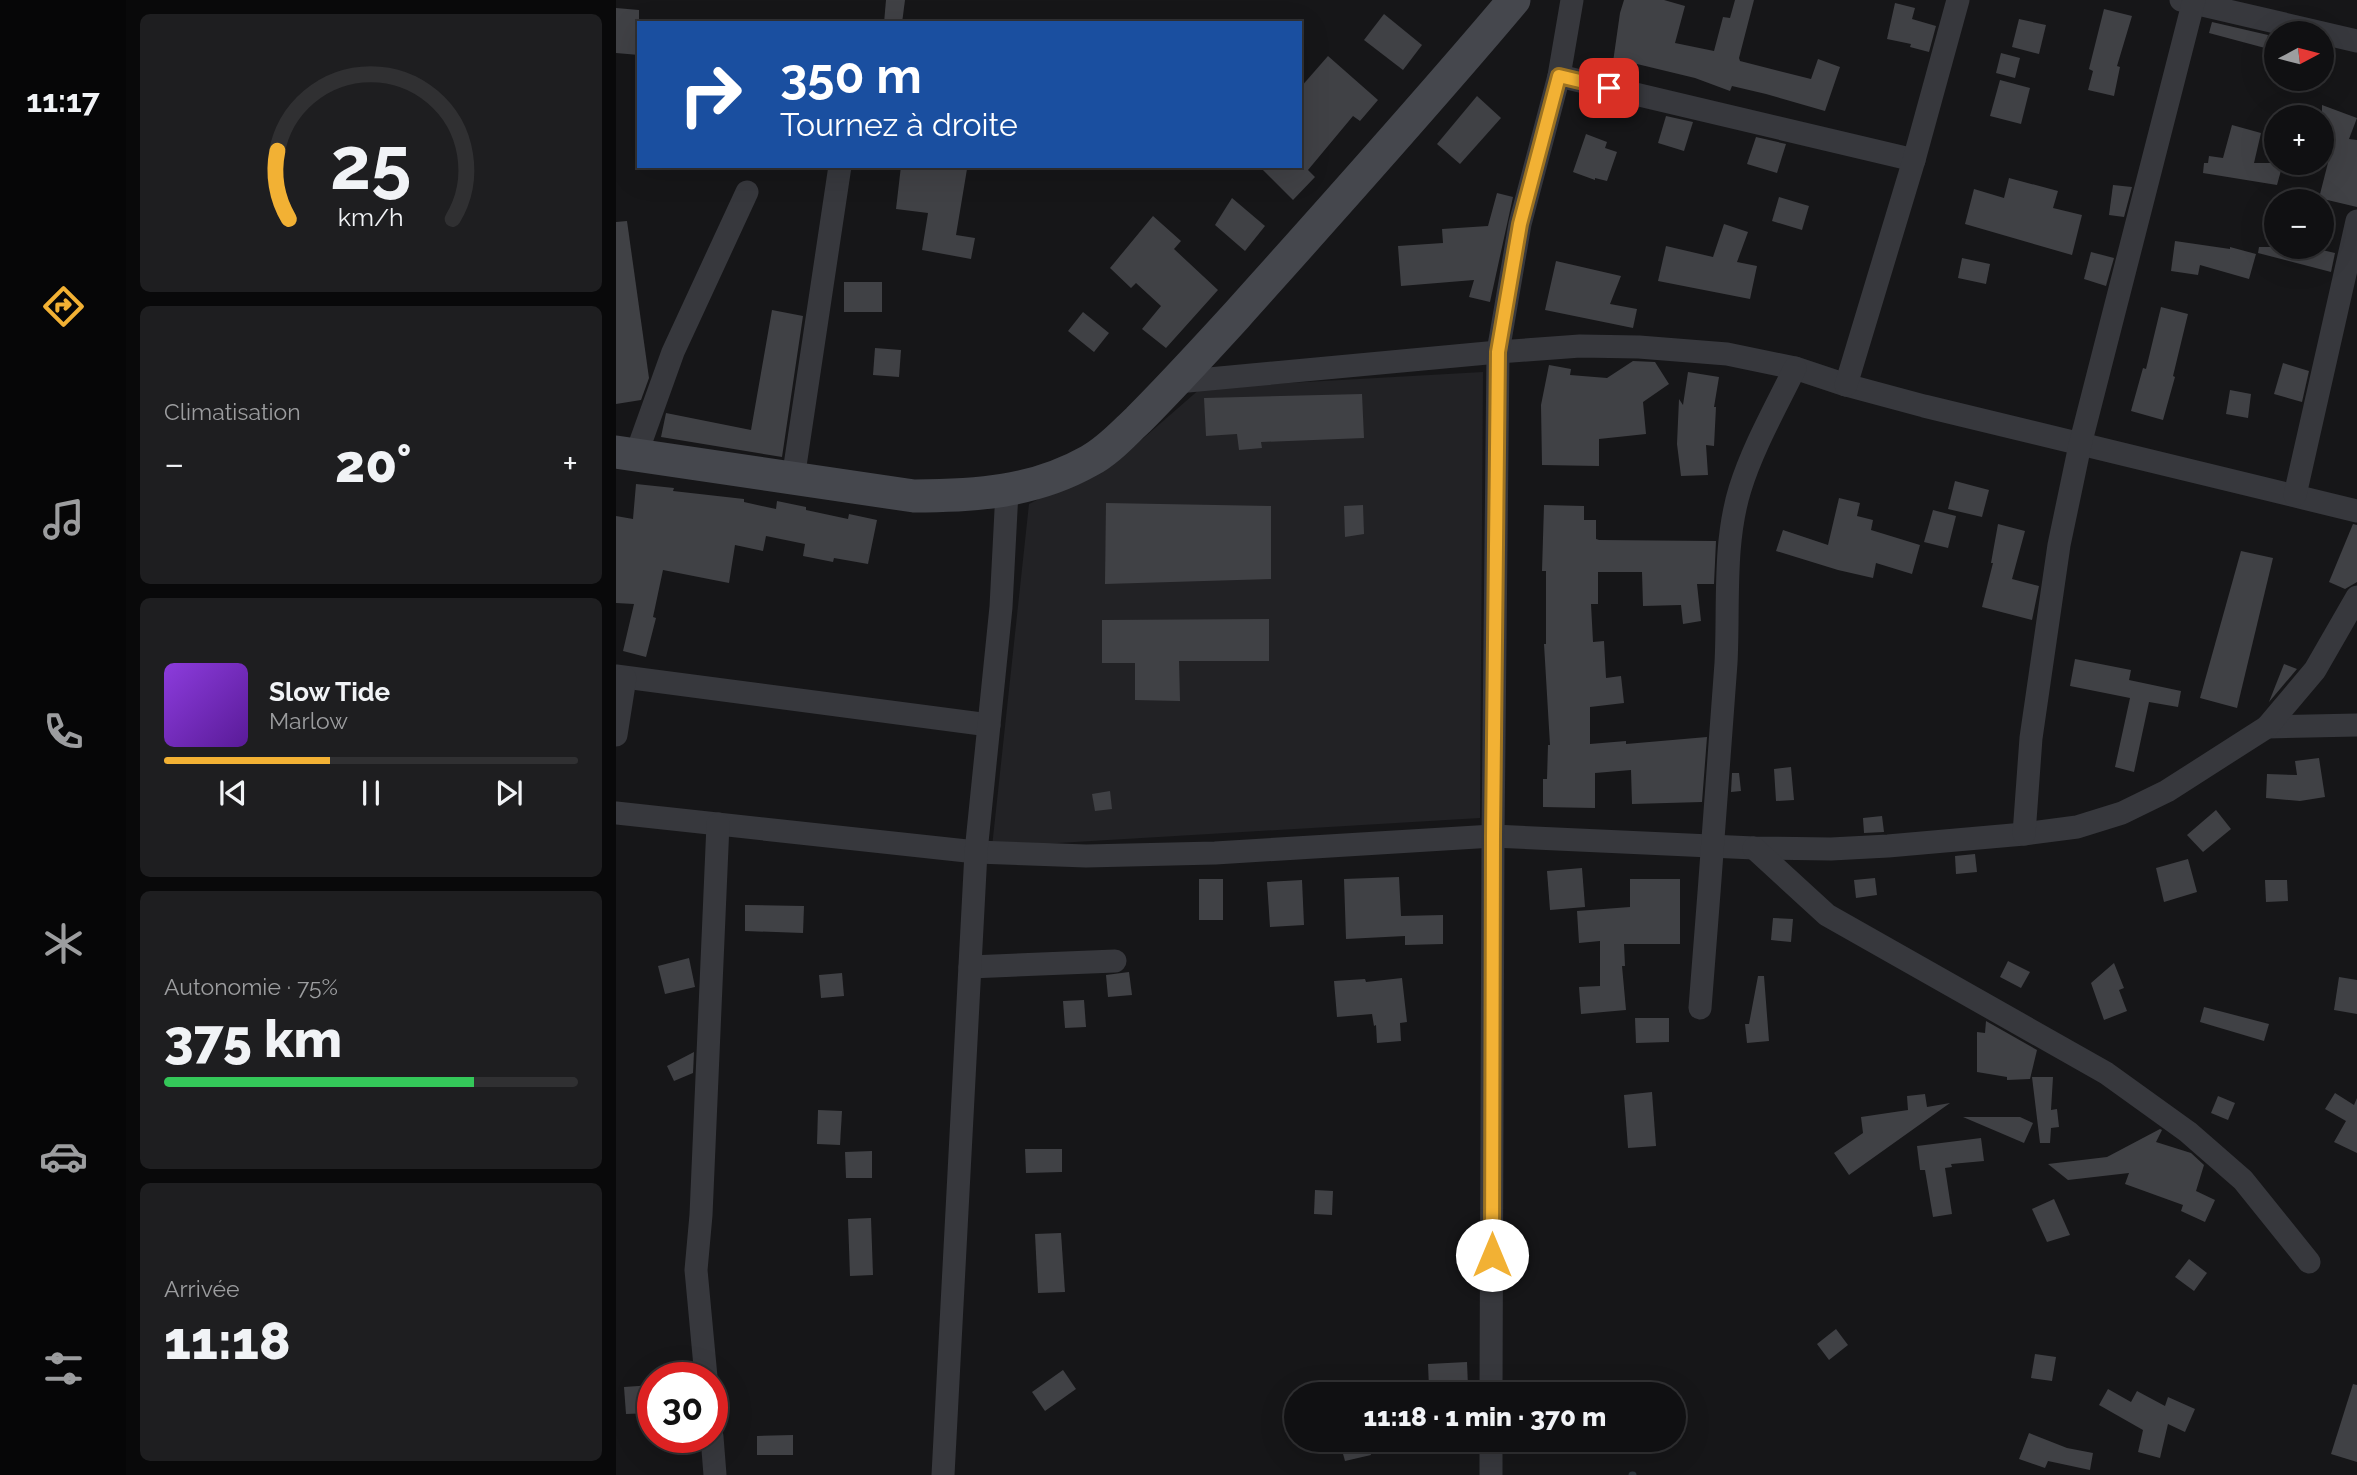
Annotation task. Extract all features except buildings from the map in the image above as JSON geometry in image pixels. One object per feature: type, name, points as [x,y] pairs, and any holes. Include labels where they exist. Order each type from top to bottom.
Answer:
[{"type":"street","points":[[747,192],[626,454],[914,496],[961,496],[1022,488],[1091,461],[1177,382],[1444,83],[1514,0]]},
{"type":"street","points":[[1491,1382],[1498,352],[1520,224],[1559,76],[1572,0]]},
{"type":"street","points":[[1846,385],[1914,160],[1958,0]]},
{"type":"street","points":[[2024,834],[2031,738],[2059,545],[2189,1],[2357,41]]},
{"type":"street","points":[[1559,76],[1914,160]]},
{"type":"street","points":[[793,479],[840,168]]},
{"type":"street","points":[[2295,495],[2357,221]]},
{"type":"street","points":[[1177,382],[1580,346],[1639,347],[1727,354],[1795,368],[1846,385],[2081,445],[2357,511]]},
{"type":"street","points":[[1700,1008],[1714,845],[1728,630],[1730,549],[1734,518],[1740,489],[1750,464],[1795,368]]},
{"type":"street","points":[[943,1475],[976,852],[1001,607],[1007,491]]},
{"type":"street","points":[[616,813],[976,852],[1086,856],[1215,853],[1493,836],[1831,849],[2024,834],[2077,827],[2122,813],[2167,791],[2267,727],[2315,670],[2357,597]]},
{"type":"street","points":[[616,735],[621,677],[989,725]]},
{"type":"street","points":[[2267,727],[2357,725]]},
{"type":"street","points":[[705,1362],[696,1270],[702,1202],[718,824]]},
{"type":"street","points":[[1754,848],[1828,915],[2106,1073],[2188,1132],[2243,1180],[2309,1262]]},
{"type":"street","points":[[970,967],[1115,961]]},
{"type":"street","points":[[1491,1452],[1491,1475]]},
{"type":"street","points":[[713,1453],[715,1475]]},
{"type":"shaded area","points":[[1483,372],[1480,818],[992,847],[1029,504],[1123,456],[1201,388]]},
{"type":"route","points":[[1492,1255],[1498,352],[1520,224],[1559,76],[1609,88]]}]
